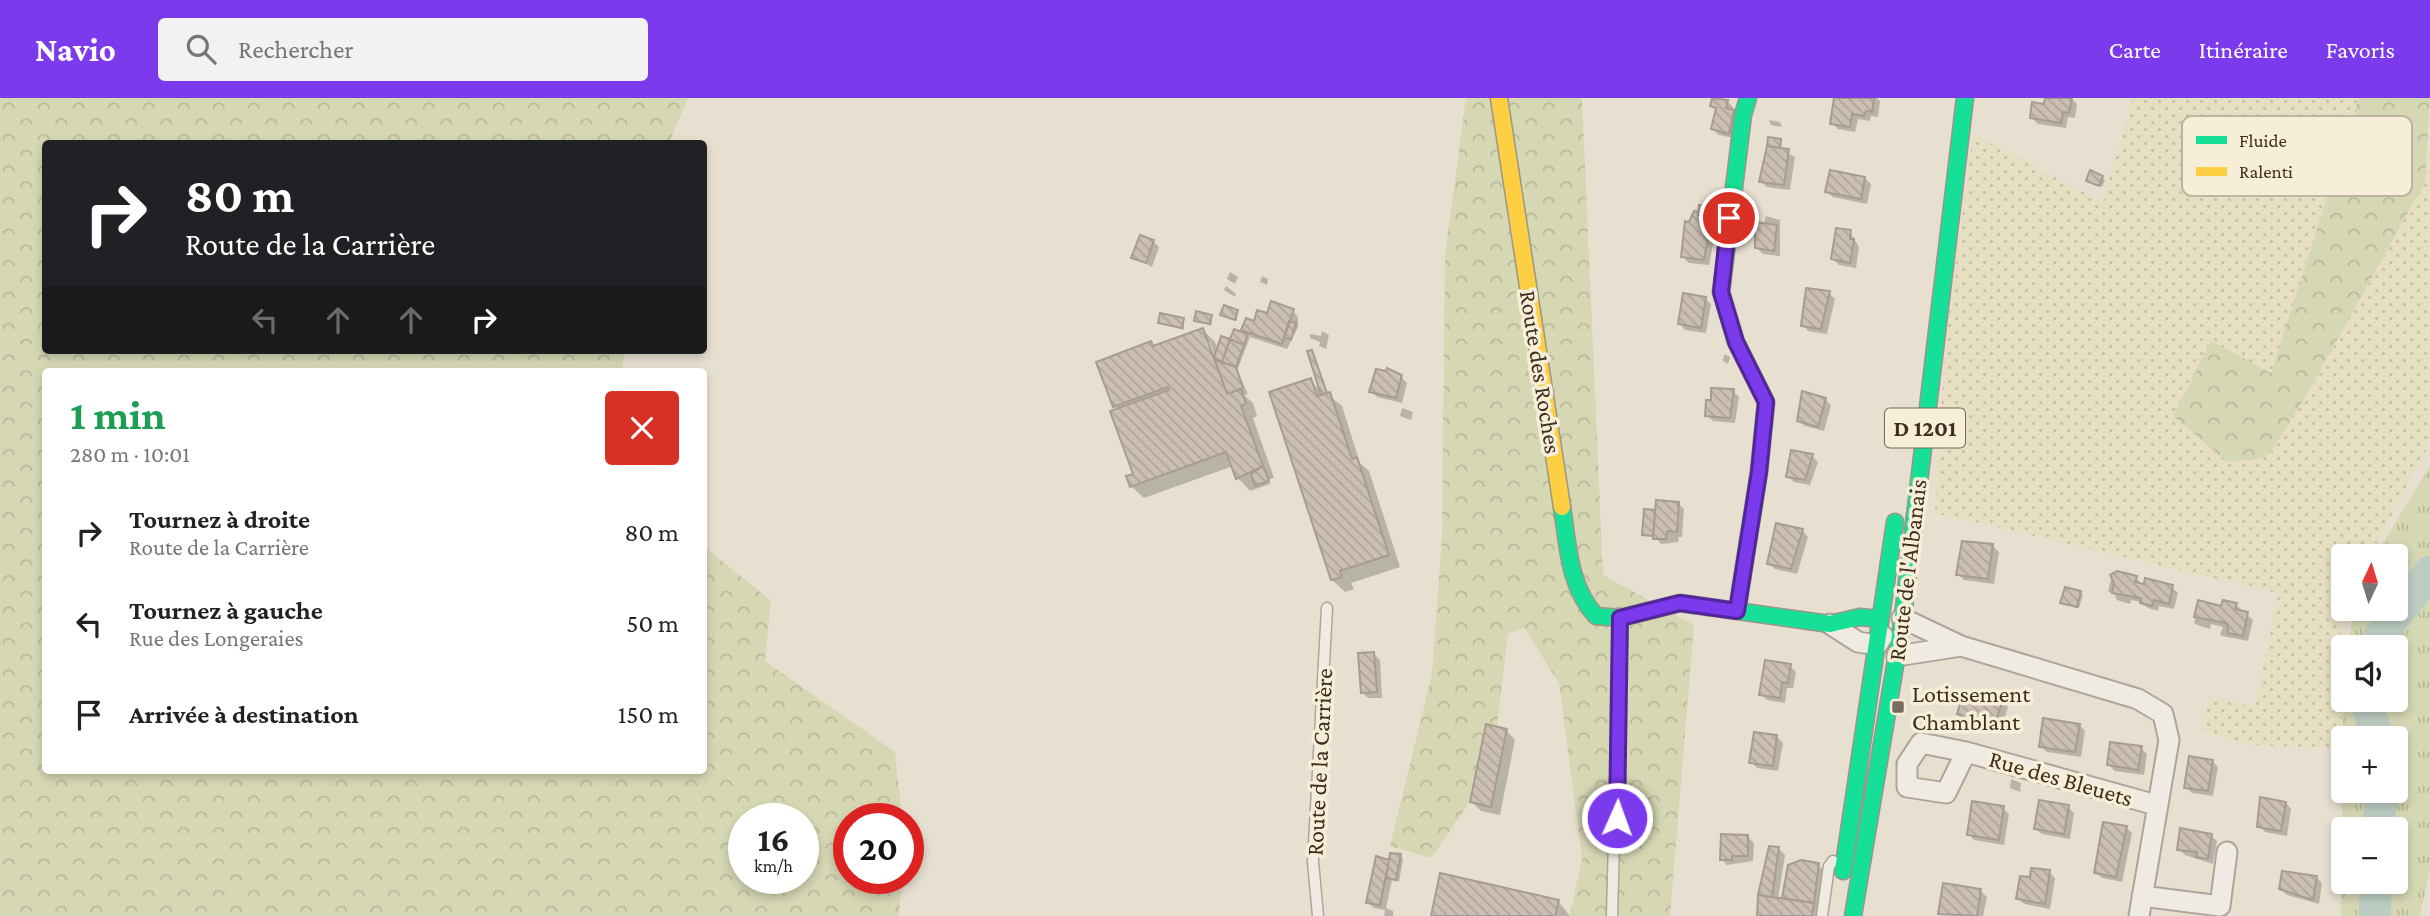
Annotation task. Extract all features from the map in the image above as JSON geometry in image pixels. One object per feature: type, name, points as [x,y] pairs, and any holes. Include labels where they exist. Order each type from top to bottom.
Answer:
[{"type":"main road","name":"Route des Roches","points":[[1499,98],[1572,572],[1582,601],[1596,616],[1620,618]]},
{"type":"main road","points":[[1737,611],[1759,472],[1766,402],[1736,342],[1721,292],[1741,128],[1748,98]]},
{"type":"main road","name":"Route de l'Albanais","points":[[1837,916],[1846,844],[1890,630],[1965,98]]},
{"type":"main road","points":[[1904,467],[1927,316],[1946,222]]},
{"type":"main road","points":[[1620,618],[1680,603],[1830,624]]},
{"type":"main road","name":"Route de l'Albanais","points":[[1853,916],[1897,656],[1890,630]]},
{"type":"street","points":[[1883,749],[1879,720],[1899,543],[1896,515]]},
{"type":"street","points":[[1830,624],[1858,642],[1890,630],[1961,646],[2152,705],[2163,714],[2169,740],[2155,805],[2139,916]]},
{"type":"street","points":[[1897,656],[1961,646]]},
{"type":"street","name":"Rue des Bleuets","points":[[1966,752],[2155,805]]},
{"type":"street","points":[[2142,896],[2219,911],[2227,852]]},
{"type":"lane","name":"Route de la Carrière","points":[[1318,916],[1313,862],[1327,608]]},
{"type":"lane","points":[[1612,916],[1620,618]]},
{"type":"lane","points":[[1822,916],[1829,866],[1846,844]]},
{"type":"shaded area","points":[[2133,98],[2359,98],[2353,116],[2182,116],[2182,196],[2328,196],[2271,373],[2173,416],[2227,462],[2271,452],[2311,387],[2425,182],[2430,141],[2430,443],[2376,544],[2331,544],[2331,621],[2340,621],[2341,635],[2331,635],[2331,712],[2342,712],[2342,726],[2331,726],[2331,748],[2250,745],[2200,730],[2210,696],[2255,707],[2278,593],[1935,513],[1946,336],[1973,134],[2103,202]]},
{"type":"green space","points":[[0,98],[688,98],[670,140],[42,140],[42,354],[624,354],[622,368],[42,368],[42,774],[707,774],[707,548],[771,601],[765,661],[895,752],[900,803],[833,803],[833,894],[901,894],[899,916],[0,916]]},
{"type":"green space","points":[[1466,98],[1582,98],[1603,575],[1694,625],[1670,916],[1570,916],[1582,858],[1559,683],[1524,628],[1508,634],[1497,727],[1486,724],[1470,802],[1431,858],[1390,846],[1432,674],[1442,538],[1445,255]]},
{"type":"green space","points":[[2359,98],[2430,98],[2425,182],[2311,387],[2271,452],[2262,458],[2227,462],[2173,416],[2211,341],[2271,373],[2328,196],[2412,196],[2412,116],[2353,116]]},
{"type":"green space","points":[[2430,466],[2430,868],[2420,916],[2341,916],[2341,894],[2408,894],[2408,817],[2342,817],[2342,803],[2408,803],[2408,726],[2343,726],[2343,712],[2408,712],[2408,635],[2350,635],[2352,621],[2408,621],[2408,544],[2382,544]]},
{"type":"building","points":[[1712,98],[1728,100],[1726,108],[1734,110],[1729,134],[1711,129],[1716,108],[1710,106]]},
{"type":"building","points":[[1834,98],[1874,98],[1872,112],[1866,111],[1864,116],[1852,114],[1850,127],[1830,124]]},
{"type":"building","points":[[2045,98],[2072,98],[2069,113],[2063,112],[2061,123],[2030,118],[2032,102],[2044,104]]},
{"type":"building","points":[[1768,137],[1781,139],[1780,148],[1767,146]]},
{"type":"building","points":[[1767,146],[1789,149],[1784,185],[1759,182]]},
{"type":"building","points":[[1830,170],[1865,177],[1861,199],[1825,192]]},
{"type":"building","points":[[2090,170],[2103,176],[2099,186],[2086,181]]},
{"type":"building","points":[[1699,205],[1713,207],[1712,216],[1698,215]]},
{"type":"building","points":[[1694,211],[1712,216],[1704,260],[1681,257],[1685,221],[1689,222]]},
{"type":"building","points":[[1755,222],[1777,225],[1774,251],[1755,248]]},
{"type":"building","points":[[1836,228],[1851,230],[1850,239],[1854,239],[1850,263],[1831,259]]},
{"type":"building","points":[[1140,235],[1154,240],[1146,263],[1131,258]]},
{"type":"building","points":[[1806,288],[1830,291],[1821,329],[1801,326]]},
{"type":"building","points":[[1683,293],[1706,297],[1701,328],[1678,324]]},
{"type":"building","points":[[1271,301],[1294,309],[1282,344],[1241,330],[1246,318],[1254,321],[1257,310],[1267,313]]},
{"type":"building","points":[[1224,305],[1238,310],[1235,320],[1220,315]]},
{"type":"building","points":[[1196,311],[1212,315],[1210,324],[1194,321]]},
{"type":"building","points":[[1160,313],[1184,318],[1182,328],[1158,323]]},
{"type":"building","points":[[1289,321],[1296,323],[1291,340],[1284,337]]},
{"type":"building","points":[[1203,328],[1227,394],[1241,389],[1246,404],[1241,406],[1263,466],[1236,479],[1226,452],[1130,487],[1126,476],[1133,474],[1110,411],[1169,390],[1168,387],[1113,407],[1096,362],[1151,341],[1153,346]]},
{"type":"building","points":[[1234,329],[1248,334],[1244,345],[1230,339]]},
{"type":"building","points":[[1221,336],[1230,339],[1222,362],[1214,357]]},
{"type":"building","points":[[1230,339],[1244,345],[1236,367],[1222,362]]},
{"type":"building","points":[[1312,350],[1327,393],[1321,395],[1307,351]]},
{"type":"building","points":[[1215,360],[1236,367],[1243,388],[1227,394]]},
{"type":"building","points":[[1387,368],[1402,375],[1396,398],[1369,392],[1376,369],[1386,371]]},
{"type":"building","points":[[1311,378],[1317,396],[1330,392],[1352,459],[1357,457],[1389,555],[1340,571],[1342,577],[1331,580],[1269,392]]},
{"type":"building","points":[[1711,388],[1734,389],[1730,418],[1705,416],[1706,400],[1711,400]]},
{"type":"building","points":[[1802,391],[1826,398],[1818,427],[1797,421]]},
{"type":"building","points":[[1791,450],[1813,454],[1805,480],[1786,477]]},
{"type":"building","points":[[1263,466],[1269,481],[1255,486],[1251,474]]},
{"type":"building","points":[[1656,500],[1679,502],[1677,532],[1667,531],[1666,539],[1653,539]]},
{"type":"building","points":[[1644,509],[1655,510],[1653,536],[1642,535]]},
{"type":"building","points":[[1776,523],[1803,529],[1791,569],[1767,564]]},
{"type":"building","points":[[1962,541],[1993,544],[1988,579],[1956,575]]},
{"type":"building","points":[[2117,571],[2137,576],[2135,582],[2144,584],[2145,578],[2173,585],[2169,604],[2154,600],[2152,606],[2140,603],[2141,598],[2112,593],[2114,583],[2110,575]]},
{"type":"building","points":[[2065,587],[2081,591],[2077,607],[2060,603]]},
{"type":"building","points":[[2198,600],[2221,606],[2223,600],[2237,603],[2235,609],[2248,612],[2243,636],[2228,633],[2227,623],[2194,617]]},
{"type":"building","points":[[1374,652],[1377,692],[1361,693],[1358,653]]},
{"type":"building","points":[[1765,660],[1791,664],[1788,683],[1782,682],[1780,698],[1759,695]]},
{"type":"building","points":[[1975,690],[2003,699],[1995,724],[1974,716],[1972,719],[1957,714],[1962,697],[1970,699]]},
{"type":"building","points":[[2043,718],[2080,724],[2075,752],[2039,747]]},
{"type":"building","points":[[1486,724],[1507,729],[1491,807],[1470,802]]},
{"type":"building","points":[[1754,732],[1777,735],[1773,766],[1749,763]]},
{"type":"building","points":[[2110,742],[2142,746],[2138,770],[2107,765]]},
{"type":"building","points":[[2189,756],[2213,760],[2208,791],[2184,788]]},
{"type":"building","points":[[2260,797],[2286,802],[2281,831],[2257,827]]},
{"type":"building","points":[[2039,800],[2069,805],[2064,834],[2034,829]]},
{"type":"building","points":[[1972,801],[2004,806],[1999,840],[1967,835]]},
{"type":"building","points":[[2103,822],[2127,826],[2116,877],[2094,873]]},
{"type":"building","points":[[2180,828],[2212,834],[2208,859],[2196,857],[2197,852],[2177,850]]},
{"type":"building","points":[[1721,834],[1748,835],[1748,856],[1732,856],[1732,860],[1720,860]]},
{"type":"building","points":[[1769,846],[1779,847],[1772,897],[1758,895]]},
{"type":"building","points":[[1390,853],[1401,854],[1396,880],[1386,878]]},
{"type":"building","points":[[1376,856],[1389,860],[1380,905],[1366,903]]},
{"type":"building","points":[[1801,860],[1819,863],[1814,903],[1782,898],[1788,865]]},
{"type":"building","points":[[2031,868],[2050,870],[2045,904],[2016,899],[2020,876],[2030,877]]},
{"type":"building","points":[[2282,871],[2317,876],[2313,900],[2279,889]]},
{"type":"building","points":[[1440,873],[1559,900],[1555,916],[1431,916]]},
{"type":"building","points":[[1943,883],[1981,889],[1977,916],[1938,914]]},
{"type":"building","points":[[1758,895],[1814,903],[1812,916],[1757,916]]},
{"type":"waterway","points":[[2381,635],[2430,572]]},
{"type":"waterway","points":[[2369,712],[2374,726]]},
{"type":"waterway","points":[[2379,817],[2381,803]]},
{"type":"waterway","points":[[2375,916],[2376,894]]},
{"type":"traffic: fast","points":[[1737,611],[1759,472],[1766,402],[1736,342],[1721,292],[1743,115],[1748,98]]},
{"type":"traffic: fast","points":[[1853,916],[1902,624],[1965,98]]},
{"type":"traffic: fast","points":[[1562,507],[1575,579],[1587,605],[1596,616],[1620,618],[1680,603],[1830,624],[1860,617],[1880,619]]},
{"type":"traffic: fast","points":[[1843,871],[1895,522]]},
{"type":"traffic: slow","points":[[1499,98],[1562,507]]},
{"type":"place","name":"Lotissement Chamblant","points":[[1898,707]]},
{"type":"route","points":[[1617,818],[1620,618],[1680,603],[1737,611],[1759,472],[1766,402],[1736,342],[1721,292],[1729,218]]}]
